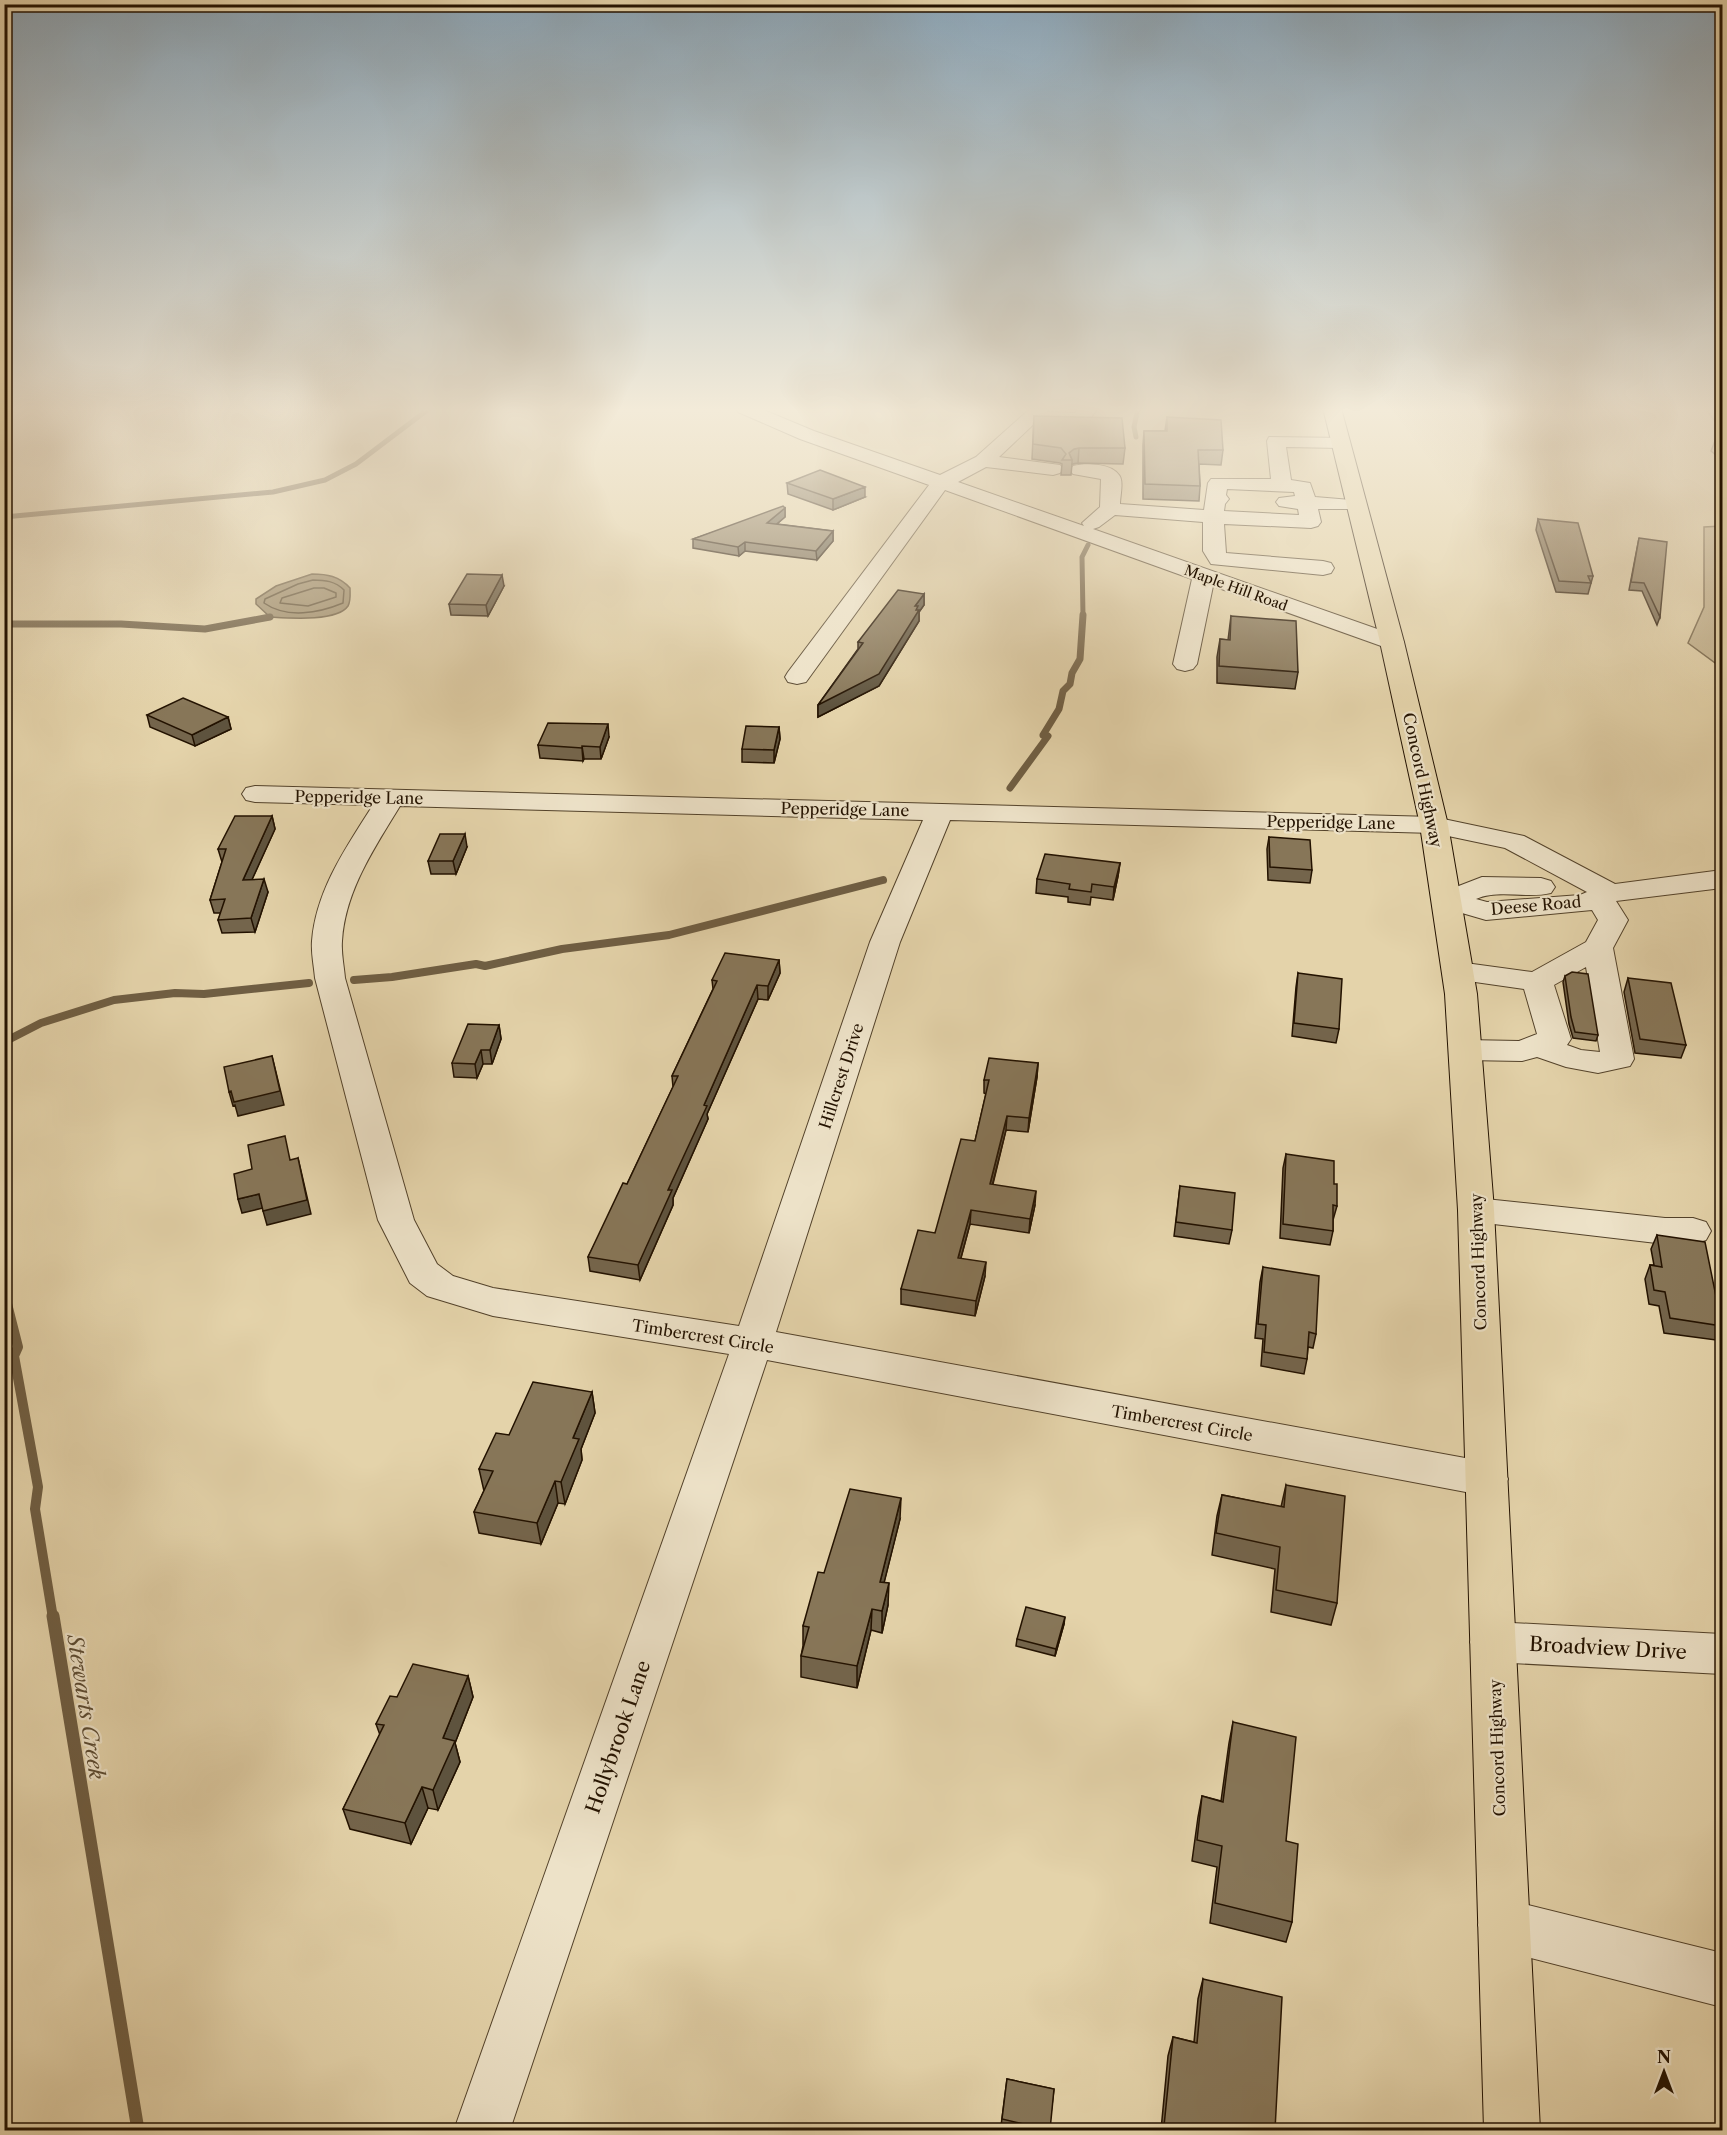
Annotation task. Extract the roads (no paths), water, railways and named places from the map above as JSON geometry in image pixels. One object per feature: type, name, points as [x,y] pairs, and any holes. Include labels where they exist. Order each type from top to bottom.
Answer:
[{"type":"highway","name":"Concord Highway","points":[[1357,508],[1392,642],[1434,825],[1448,900],[1466,1050],[1476,1209],[1512,2130]]},
{"type":"street","points":[[797,677],[922,508]]},
{"type":"street","name":"Maple Hill Road","points":[[1009,508],[1392,642]]},
{"type":"street","points":[[1214,508],[1215,551],[1219,559],[1323,568]]},
{"type":"street","points":[[1075,531],[1095,522],[1110,509],[1221,508]]},
{"type":"street","points":[[1185,664],[1204,576]]},
{"type":"street","name":"Pepperidge Lane","points":[[255,794],[1434,825],[1514,842],[1605,895]]},
{"type":"street","name":"Timbercrest Circle","points":[[392,797],[340,888],[332,912],[327,942],[330,978],[396,1220],[423,1273],[440,1286],[493,1302],[753,1343],[1487,1479]]},
{"type":"street","name":"Hillcrest Drive","points":[[753,1343],[885,942],[940,812]]},
{"type":"street","name":"Deese Road","points":[[1448,900],[1486,910],[1585,903],[1605,895],[1722,879]]},
{"type":"street","points":[[1458,971],[1537,982],[1598,948],[1613,920],[1605,895]]},
{"type":"street","points":[[1538,1045],[1567,1058],[1598,1063],[1618,1059],[1598,948]]},
{"type":"street","points":[[1466,1050],[1522,1051],[1555,1039],[1537,982]]},
{"type":"street","points":[[1476,1209],[1665,1231],[1693,1231]]},
{"type":"street","name":"Hollybrook Lane","points":[[482,2130],[753,1343]]},
{"type":"street","name":"Broadview Drive","points":[[1493,1642],[1722,1654]]},
{"type":"street","points":[[1504,1925],[1722,1980]]},
{"type":"water","points":[[312,574],[332,576],[346,584],[350,588],[348,606],[334,615],[288,618],[270,617],[256,604],[256,599],[276,586]]},
{"type":"waterway","points":[[4,517],[105,508]]},
{"type":"waterway","points":[[1083,615],[1082,557],[1088,545]]},
{"type":"waterway","points":[[1010,788],[1048,736],[1043,735],[1059,709],[1063,691],[1070,684],[1072,673],[1080,659],[1083,615]]},
{"type":"waterway","points":[[4,624],[121,624],[205,629],[270,617]]},
{"type":"waterway","points":[[354,980],[392,977],[476,964],[485,966],[562,949],[669,935],[883,880]]},
{"type":"waterway","points":[[4,1042],[41,1023],[114,1000],[175,993],[204,994],[309,983]]},
{"type":"waterway","name":"Stewarts Creek","points":[[4,1292],[18,1347],[14,1356],[38,1487],[35,1509],[53,1618]]},
{"type":"waterway","name":"Stewarts Creek","points":[[53,1616],[138,2130]]}]
